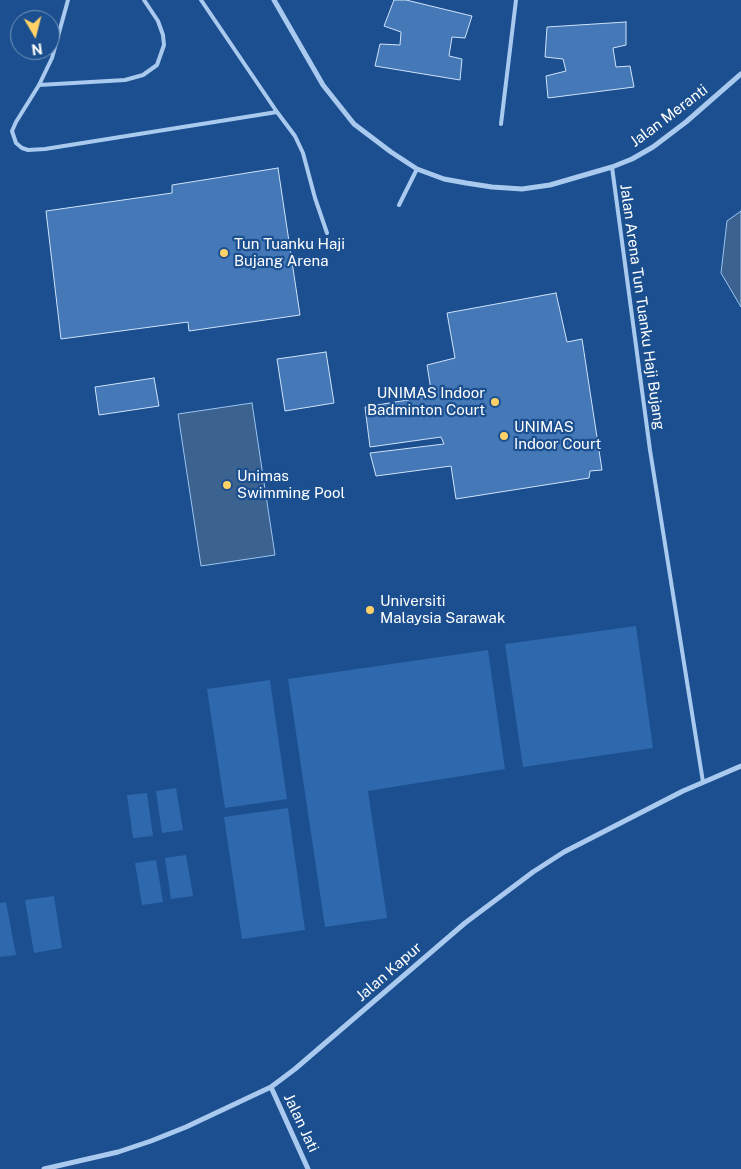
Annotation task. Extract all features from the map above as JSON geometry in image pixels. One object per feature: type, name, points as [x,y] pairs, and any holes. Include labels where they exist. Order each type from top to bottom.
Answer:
[{"type":"street","name":"Jalan Meranti","points":[[277,1],[323,85],[354,124],[390,152],[417,169],[444,179],[466,183],[522,189],[550,185],[612,168],[632,159],[666,137],[741,74]]},
{"type":"street","name":"Jalan Kapur","points":[[44,1169],[118,1152],[151,1141],[271,1087],[295,1069],[465,923],[533,872],[564,852],[703,782],[741,766]]},
{"type":"street","name":"Jalan Jati","points":[[271,1087],[308,1169]]},
{"type":"lane","points":[[68,0],[52,58],[39,85],[12,131],[16,143],[22,148],[28,150],[45,149],[277,112]]},
{"type":"lane","points":[[39,85],[125,80],[143,75],[157,65],[164,45],[163,35],[158,22],[144,0]]},
{"type":"lane","points":[[201,0],[277,112],[296,136],[304,153],[315,198],[328,233]]},
{"type":"lane","points":[[501,124],[516,0]]},
{"type":"lane","name":"Jalan Arena Tun Tuanku Haji Bujang","points":[[612,168],[650,450],[703,782]]},
{"type":"lane","points":[[399,205],[417,169]]},
{"type":"shaded area","points":[[741,211],[741,307],[721,273],[727,221]]},
{"type":"shaded area","name":"Unimas Swimming Pool","points":[[252,403],[275,555],[201,566],[178,414]]},
{"type":"shaded area","points":[[636,626],[653,748],[523,767],[505,644]]},
{"type":"shaded area","points":[[488,650],[505,769],[368,791],[387,918],[325,927],[288,679]]},
{"type":"shaded area","points":[[270,680],[287,799],[225,808],[207,689]]},
{"type":"shaded area","points":[[176,788],[183,830],[162,833],[156,791]]},
{"type":"shaded area","points":[[147,793],[153,836],[133,838],[127,795]]},
{"type":"shaded area","points":[[288,808],[305,930],[242,939],[224,817]]},
{"type":"shaded area","points":[[186,855],[193,896],[171,899],[165,858]]},
{"type":"shaded area","points":[[156,860],[163,902],[142,905],[135,863]]},
{"type":"shaded area","points":[[54,896],[62,948],[34,953],[25,900]]},
{"type":"shaded area","points":[[6,902],[16,955],[0,957],[0,903]]},
{"type":"building","points":[[394,0],[406,0],[472,16],[465,38],[452,37],[449,56],[462,59],[460,80],[375,66],[380,44],[400,45],[401,32],[384,26]]},
{"type":"building","points":[[626,22],[626,45],[613,48],[616,67],[630,66],[634,87],[548,98],[546,76],[566,71],[563,59],[545,57],[547,27]]},
{"type":"building","points":[[278,168],[300,315],[189,331],[188,322],[61,339],[46,211],[172,193],[172,185]]},
{"type":"building","name":"UNIMAS Indoor Badminton Court","points":[[556,293],[567,342],[582,339],[602,470],[590,471],[589,478],[456,499],[451,466],[376,476],[370,453],[444,444],[441,437],[370,447],[365,407],[432,396],[427,365],[455,358],[447,313]]},
{"type":"building","points":[[326,352],[334,403],[285,411],[277,359]]},
{"type":"building","points":[[154,378],[159,406],[99,415],[95,387]]},
{"type":"place","name":"Tun Tuanku Haji Bujang Arena","points":[[224,253]]},
{"type":"place","name":"UNIMAS Indoor Badminton Court","points":[[495,402]]},
{"type":"place","name":"UNIMAS Indoor Court","points":[[504,436]]},
{"type":"place","name":"Unimas Swimming Pool","points":[[227,485]]},
{"type":"place","name":"Universiti Malaysia Sarawak","points":[[370,610]]}]
